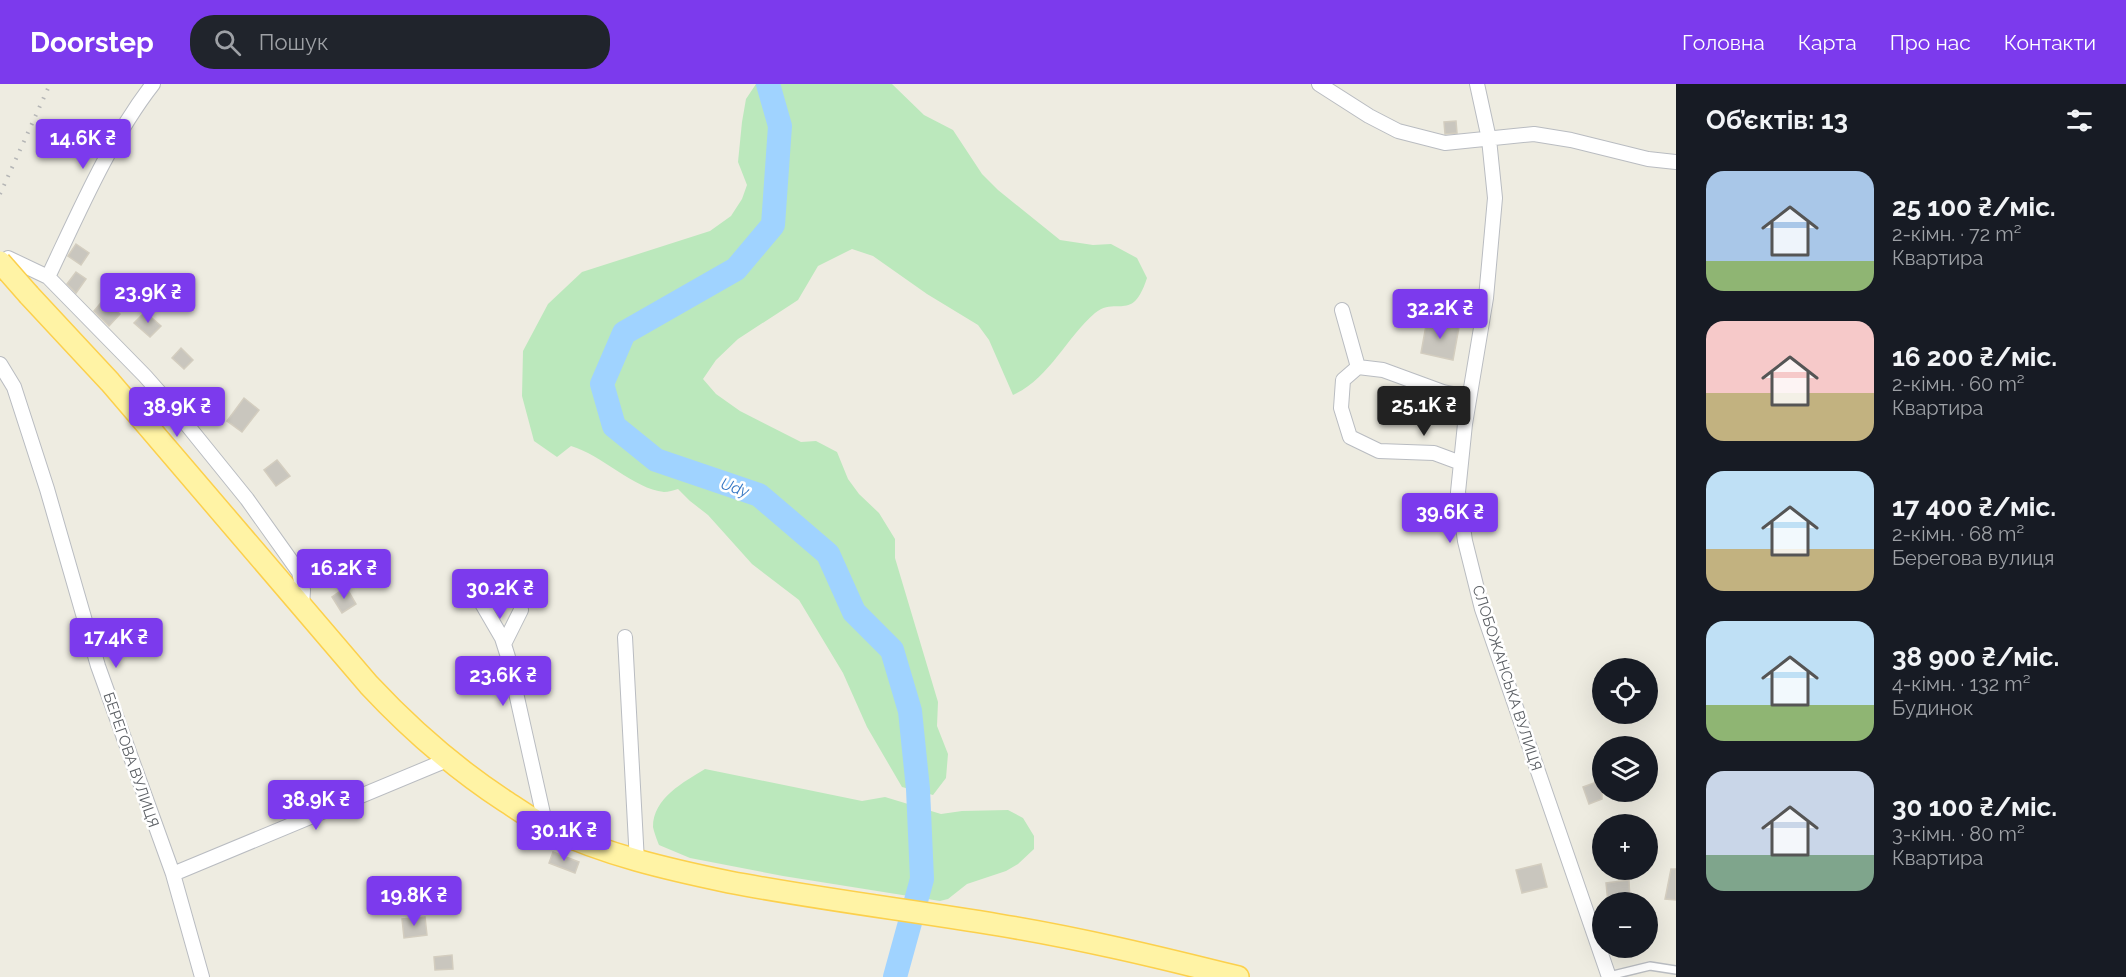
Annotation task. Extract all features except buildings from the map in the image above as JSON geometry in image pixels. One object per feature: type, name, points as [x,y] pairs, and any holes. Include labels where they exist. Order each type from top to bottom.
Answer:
[{"type":"main road","points":[[4,260],[29,295],[118,391],[393,711],[447,760],[477,783],[546,827],[637,862],[782,892],[1001,925],[1125,948],[1238,977]]},
{"type":"street","points":[[48,277],[102,168],[139,101],[153,84]]},
{"type":"street","points":[[1319,84],[1369,116],[1398,130],[1445,143],[1534,134],[1571,140],[1648,159],[1676,162]]},
{"type":"street","name":"СЛОБОЖАНСЬКА ВУЛИЦЯ","points":[[1477,84],[1489,139],[1495,198],[1486,298],[1469,397],[1458,492],[1465,541],[1482,609],[1609,976]]},
{"type":"street","points":[[4,260],[48,277],[145,376],[247,499],[299,572],[303,590],[302,606]]},
{"type":"street","points":[[1342,310],[1358,367]]},
{"type":"street","points":[[1461,462],[1434,453],[1379,451],[1350,437],[1341,408],[1343,380],[1358,367],[1383,370],[1443,392],[1469,397]]},
{"type":"street","name":"БЕРЕГОВА ВУЛИЦЯ","points":[[2,368],[14,387],[98,666],[173,874],[202,977]]},
{"type":"street","points":[[470,583],[504,644],[546,827]]},
{"type":"street","points":[[504,644],[521,610]]},
{"type":"street","points":[[625,637],[637,862]]},
{"type":"street","points":[[173,874],[447,760]]},
{"type":"lane","points":[[1609,976],[1650,966],[1676,970]]},
{"type":"green space","points":[[756,84],[892,84],[924,115],[953,130],[982,174],[998,190],[1060,240],[1093,245],[1111,244],[1137,258],[1147,278],[1136,300],[1130,305],[1110,306],[1095,313],[1037,379],[1013,395],[989,340],[978,325],[927,294],[873,256],[852,249],[818,266],[798,300],[738,339],[716,360],[703,379],[716,394],[740,411],[801,442],[816,441],[837,452],[848,479],[859,494],[879,513],[895,539],[895,558],[938,702],[937,726],[948,754],[946,778],[933,795],[902,787],[867,727],[843,673],[799,600],[752,564],[708,515],[678,489],[664,492],[653,490],[583,450],[571,446],[557,457],[534,441],[522,396],[523,351],[548,304],[582,272],[710,231],[731,216],[742,199],[747,185],[738,162],[746,99]]},
{"type":"green space","points":[[705,769],[862,801],[885,797],[941,814],[1008,810],[1023,818],[1034,836],[1034,849],[1018,864],[1006,871],[967,884],[948,899],[940,901],[783,876],[690,858],[659,845],[653,827],[654,817],[664,799],[671,792]]},
{"type":"waterway","name":"Udy","points":[[768,84],[780,126],[773,225],[736,269],[624,333],[602,384],[614,426],[656,460],[759,495],[828,554],[854,612],[892,650],[910,711],[918,789],[922,879],[895,977]]},
{"type":"railway","points":[[0,194],[50,84]]}]
